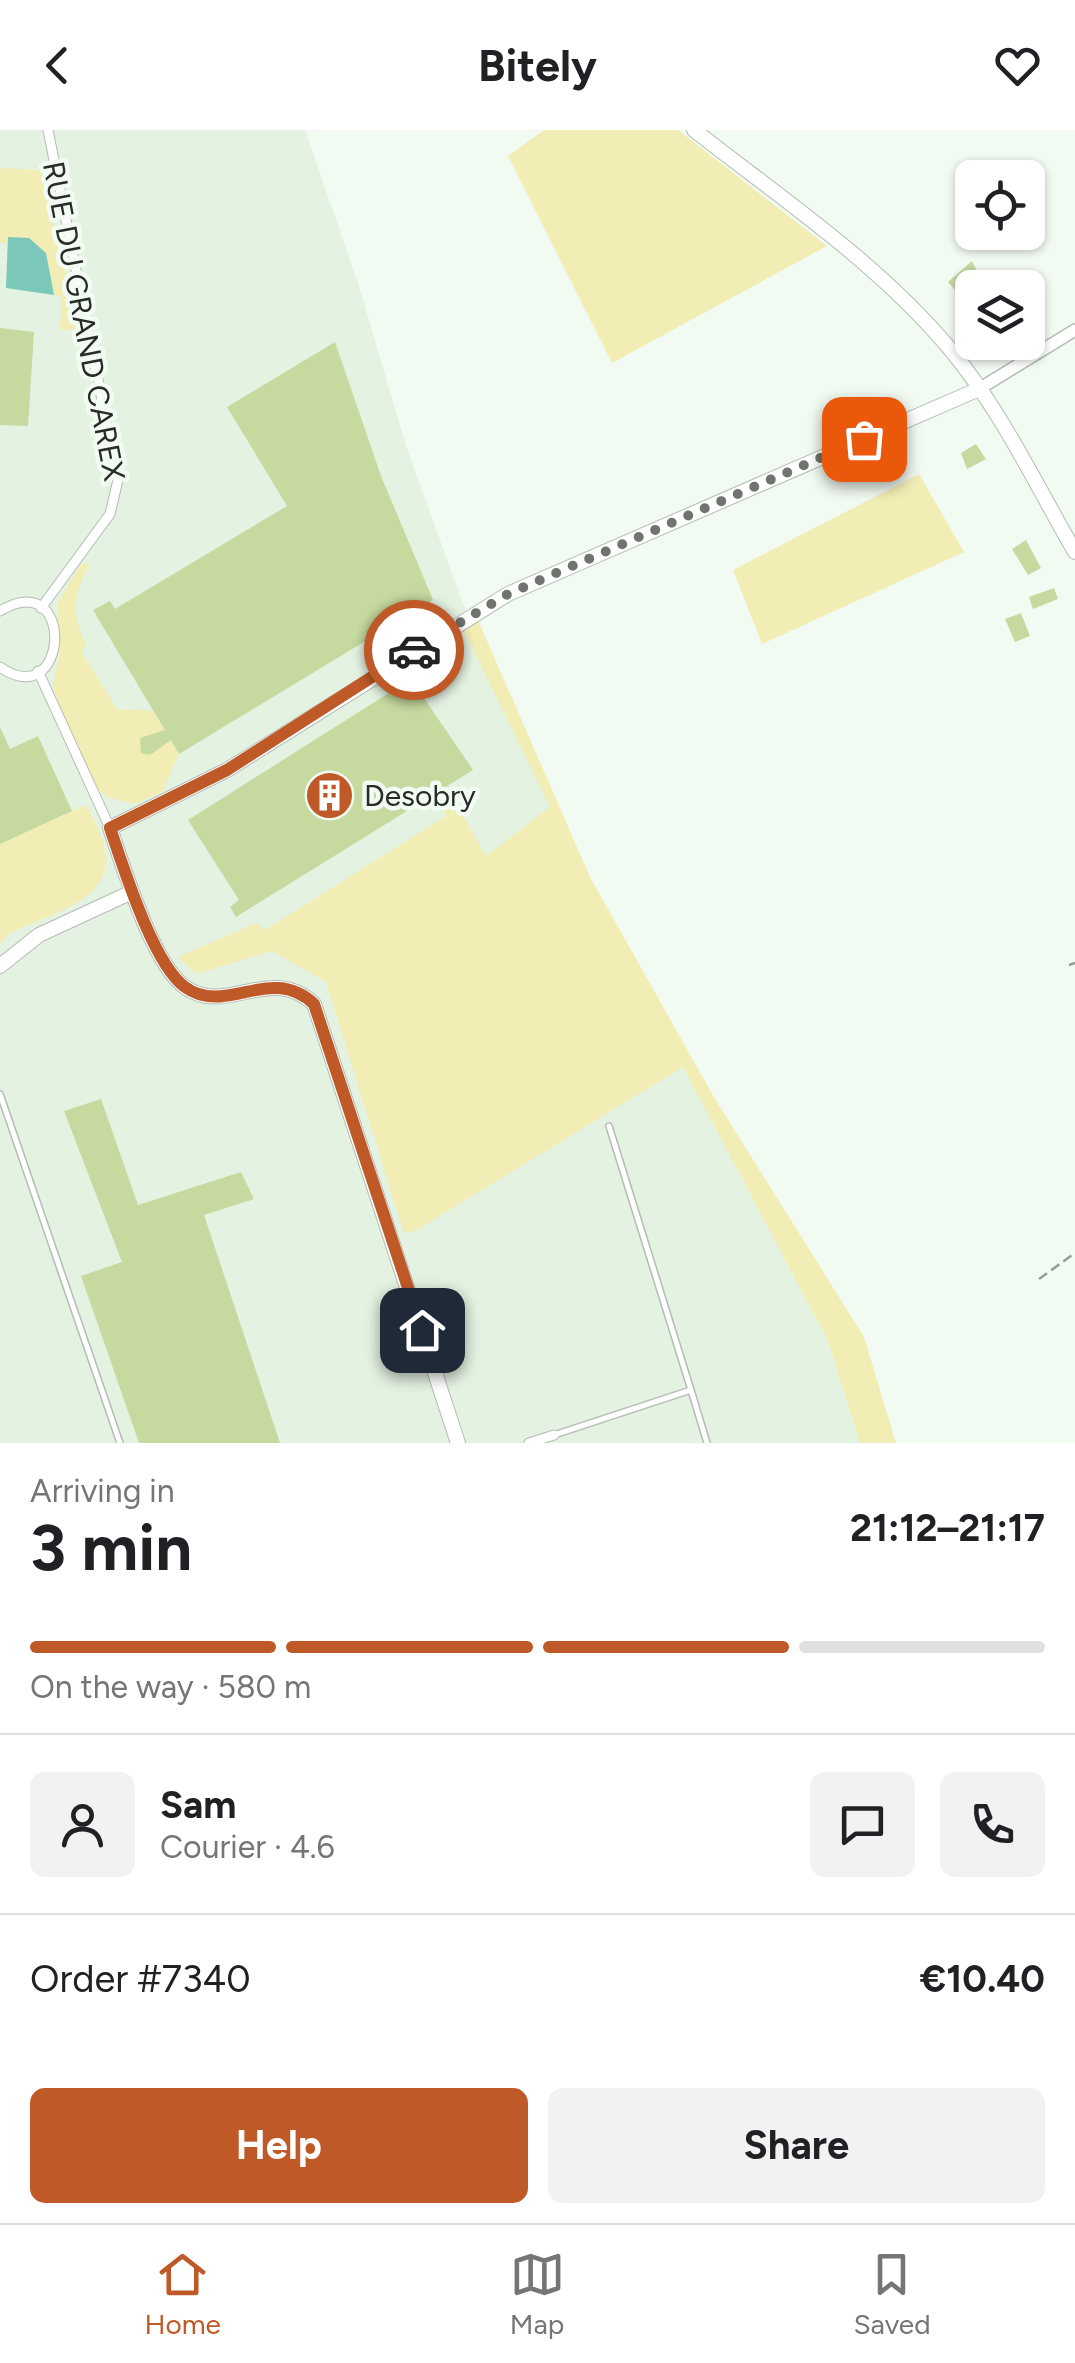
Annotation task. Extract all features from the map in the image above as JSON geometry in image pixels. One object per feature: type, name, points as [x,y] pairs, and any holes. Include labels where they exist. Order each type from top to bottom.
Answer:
[{"type":"main road","points":[[694,130],[887,282],[953,352],[1075,552]]},
{"type":"main road","points":[[458,1443],[314,1004],[299,990],[280,986],[211,996],[194,993],[166,966],[132,892],[110,828],[227,770],[508,594],[979,389]]},
{"type":"main road","points":[[0,966],[38,935],[102,910],[132,892]]},
{"type":"street","name":"RUE DU GRAND CAREX","points":[[41,608],[110,514],[118,480],[48,130]]},
{"type":"street","points":[[979,389],[1075,330]]},
{"type":"street","points":[[0,611],[21,603],[41,608],[58,635],[54,656],[38,671],[17,674],[0,666]]},
{"type":"street","points":[[38,671],[110,828]]},
{"type":"street","points":[[529,1443],[554,1435]]},
{"type":"lane","points":[[0,1094],[120,1443]]},
{"type":"lane","points":[[608,1126],[708,1443]]},
{"type":"lane","points":[[554,1435],[691,1390]]},
{"type":"path","points":[[1069,965],[1075,963]]},
{"type":"path","points":[[1038,1279],[1075,1253]]},
{"type":"shaded area","points":[[0,130],[305,130],[358,283],[407,449],[465,609],[463,629],[682,1065],[828,1341],[860,1443],[0,1443]]},
{"type":"shaded area","points":[[544,130],[678,130],[827,246],[612,363],[508,156]]},
{"type":"shaded area","points":[[0,168],[41,170],[79,329],[60,330],[62,296],[54,295],[46,253],[8,238],[8,243],[0,243]]},
{"type":"shaded area","points":[[919,474],[964,552],[762,644],[733,570]]},
{"type":"shaded area","points":[[81,564],[91,564],[77,595],[76,614],[87,646],[81,651],[117,709],[153,711],[165,730],[156,736],[171,740],[179,754],[162,792],[135,804],[107,797],[97,789],[62,715],[53,685],[60,648],[57,604]]},
{"type":"shaded area","points":[[478,620],[590,877],[715,1099],[864,1337],[896,1443],[860,1443],[828,1341],[683,1067],[415,1231],[404,1233],[326,982],[272,951],[196,974],[178,957],[256,923],[265,930],[446,816],[441,806],[454,800],[486,856],[550,807],[463,629]]},
{"type":"shaded area","points":[[86,805],[106,858],[103,876],[77,902],[9,934],[0,943],[0,844]]},
{"type":"water","points":[[8,237],[29,238],[46,253],[54,295],[6,288]]},
{"type":"building","points":[[972,261],[976,270],[962,270]]},
{"type":"building","points":[[0,328],[34,332],[28,426],[0,425]]},
{"type":"building","points":[[335,342],[381,476],[433,600],[179,754],[171,740],[150,755],[141,753],[140,738],[165,730],[93,610],[110,601],[115,609],[287,506],[227,407]]},
{"type":"building","points":[[976,444],[986,459],[967,469],[961,453]]},
{"type":"building","points":[[1026,540],[1041,568],[1028,575],[1012,549]]},
{"type":"building","points":[[1054,588],[1058,599],[1033,609],[1029,597]]},
{"type":"building","points":[[1021,613],[1030,636],[1015,642],[1005,619]]},
{"type":"building","name":"Desobry","points":[[411,679],[473,770],[236,917],[230,907],[239,900],[188,820]]},
{"type":"building","points":[[0,727],[10,749],[38,736],[72,811],[0,844]]},
{"type":"building","points":[[101,1099],[138,1205],[241,1172],[254,1199],[204,1215],[280,1443],[139,1443],[81,1276],[122,1262],[64,1111]]},
{"type":"way so far","points":[[414,650],[508,594],[864,439]]},
{"type":"place","name":"Desobry","points":[[329,795]]},
{"type":"route","points":[[414,650],[227,770],[110,828],[132,892],[166,966],[180,984],[194,993],[211,996],[280,986],[299,990],[314,1004],[326,1028],[422,1330]]}]
